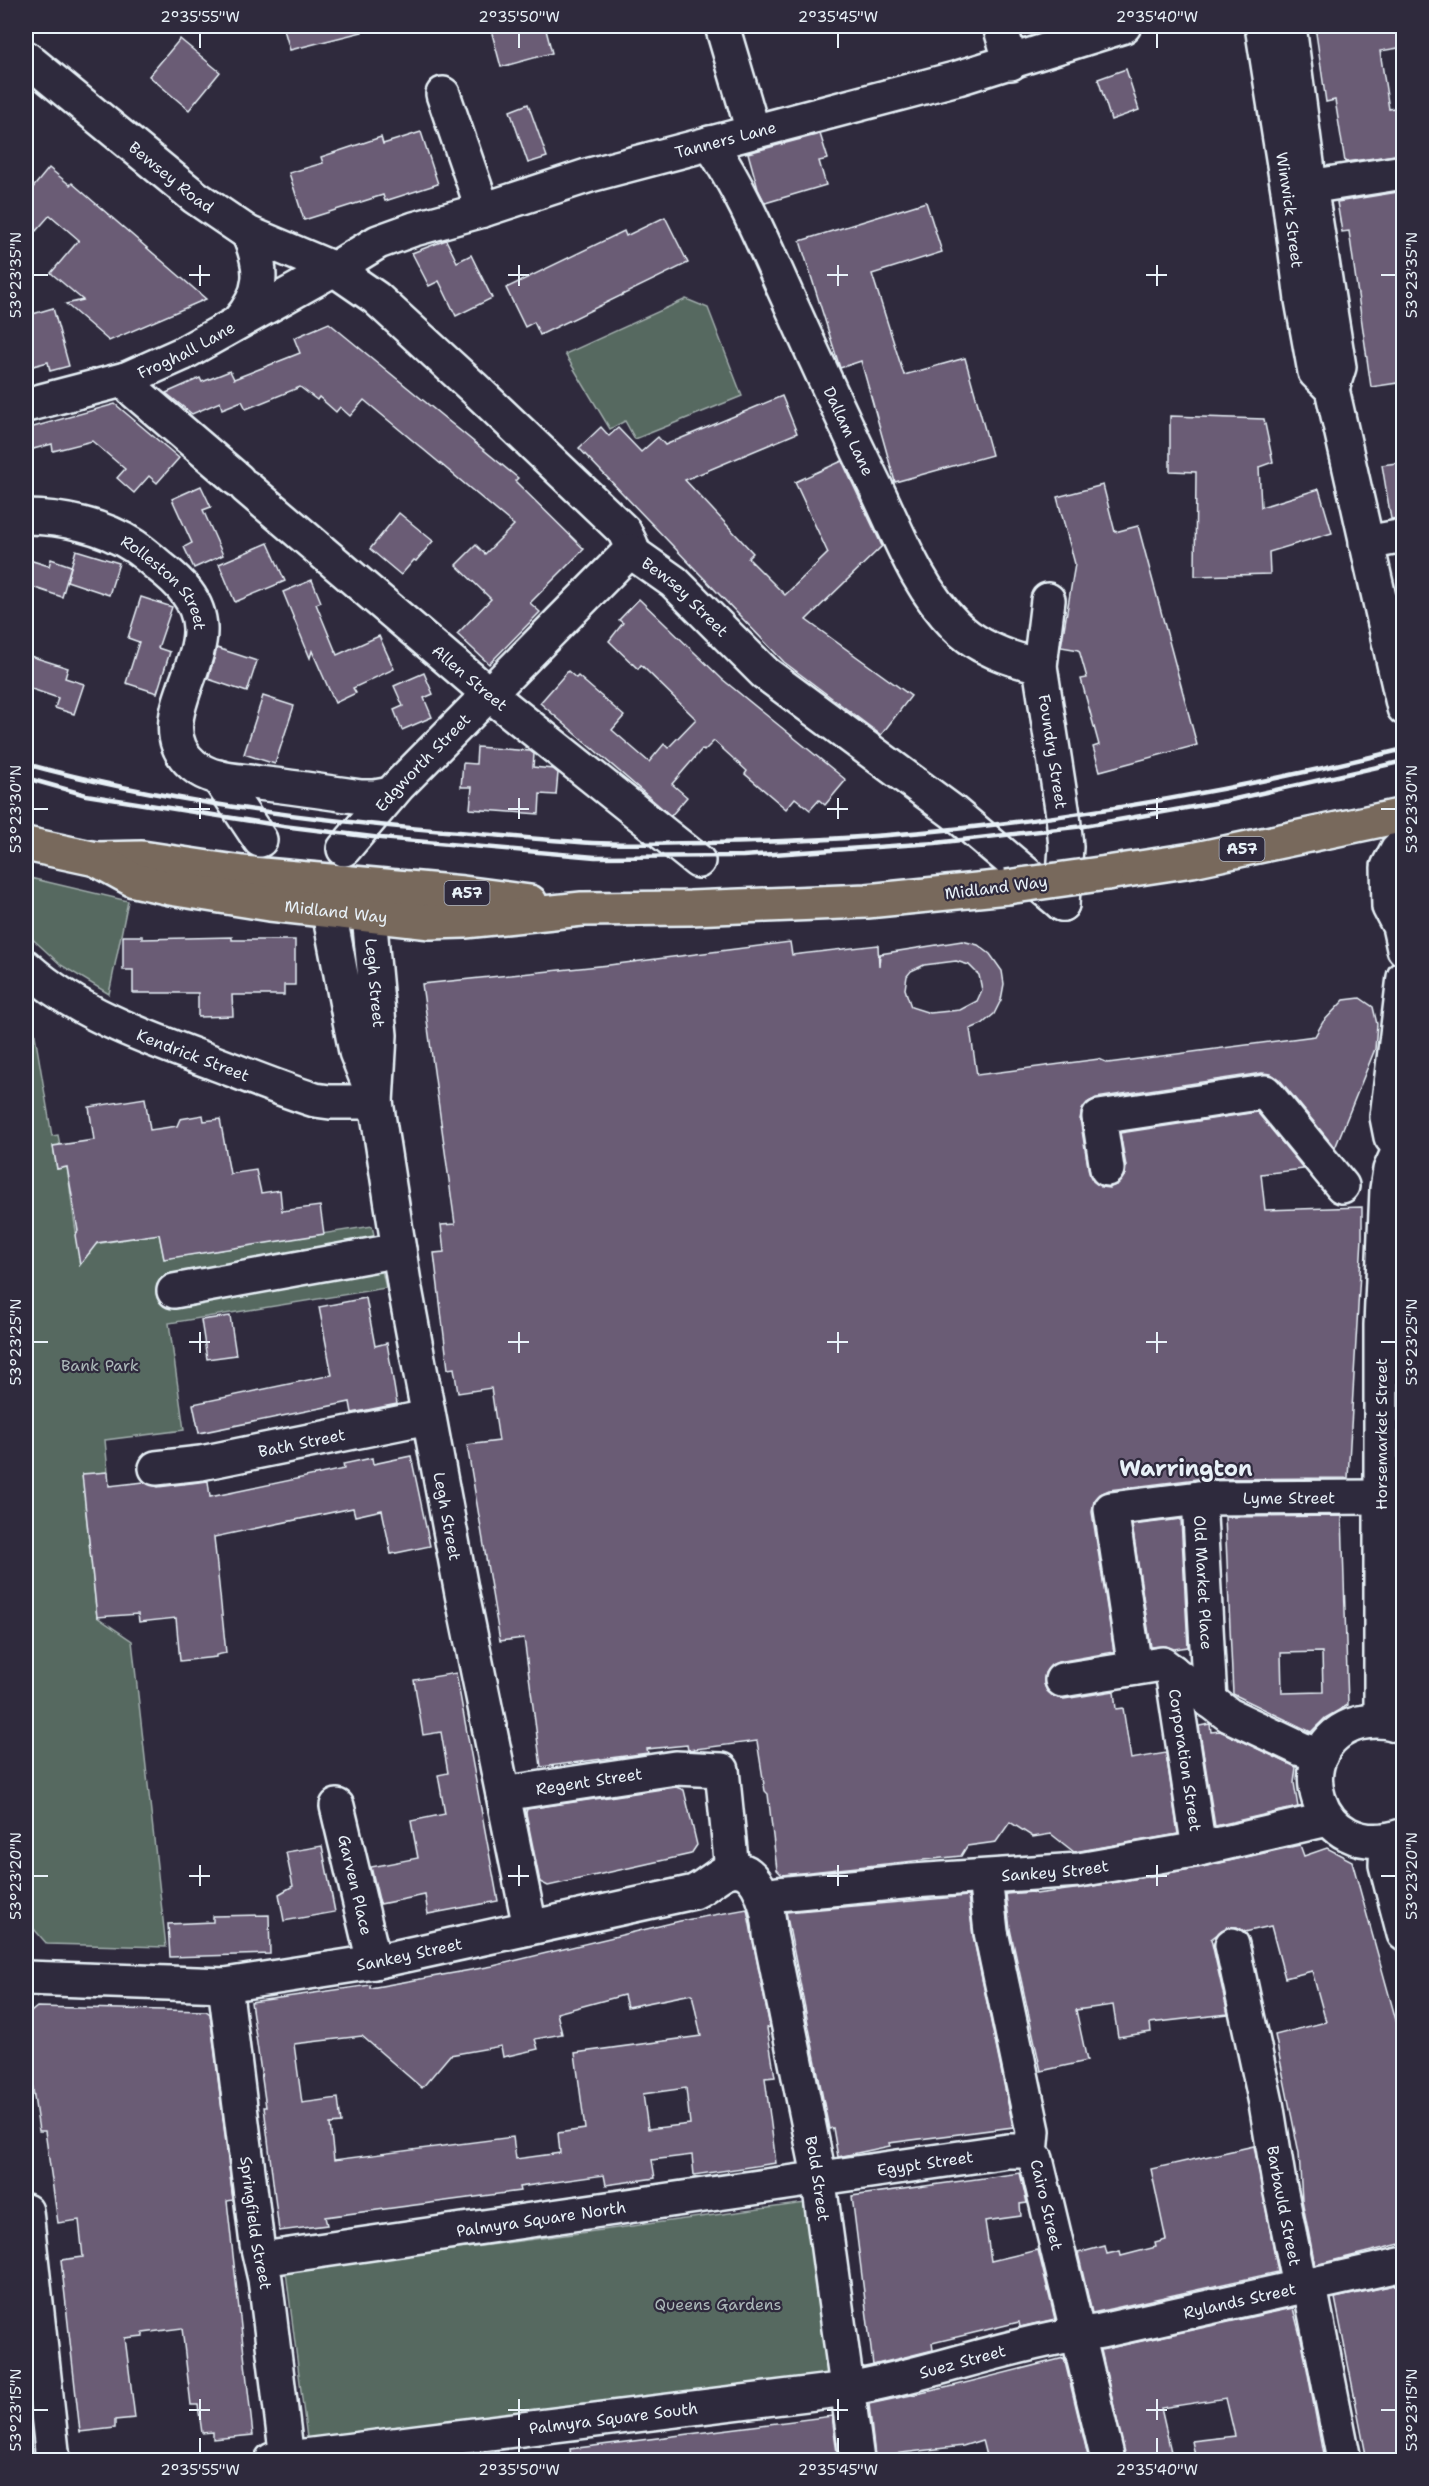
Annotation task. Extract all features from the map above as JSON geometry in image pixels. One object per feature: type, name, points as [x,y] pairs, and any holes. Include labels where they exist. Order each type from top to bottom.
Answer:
[{"type":"highway","name":"Midland Way","points":[[96,858],[134,880],[270,904],[431,921],[465,921],[582,909],[690,908],[867,901],[986,889],[1192,860],[1404,815]]},
{"type":"highway","name":"Midland Way","points":[[26,844],[96,858],[142,858],[242,873],[463,893],[582,909]]},
{"type":"street","points":[[722,26],[753,131]]},
{"type":"street","points":[[1000,26],[1011,63]]},
{"type":"street","name":"Tanners Lane","points":[[334,270],[378,242],[414,229],[483,210],[590,175],[1011,63],[1124,26]]},
{"type":"street","name":"Winwick Street","points":[[1262,26],[1299,188]]},
{"type":"street","name":"Winwick Street","points":[[1289,26],[1299,188],[1302,300],[1315,372],[1332,389],[1404,708]]},
{"type":"street","name":"Bewsey Road","points":[[26,58],[195,197],[248,233],[334,270]]},
{"type":"street","points":[[443,94],[483,210]]},
{"type":"street","name":"Dallam Lane","points":[[710,143],[742,196],[827,385],[926,590],[950,620],[969,638],[1015,660],[1040,666]]},
{"type":"street","points":[[1299,188],[1404,172]]},
{"type":"street","points":[[237,324],[254,301],[260,281],[256,255],[248,233]]},
{"type":"street","name":"Froghall Lane","points":[[26,405],[126,379],[182,354],[334,270]]},
{"type":"street","name":"Bewsey Street","points":[[334,270],[376,298],[483,396],[624,531],[631,545],[630,551],[675,582],[765,673],[953,812],[1062,904]]},
{"type":"street","name":"Allen Street","points":[[126,379],[195,461],[242,483],[489,694],[698,861]]},
{"type":"street","name":"Rolleston Street","points":[[26,517],[70,522],[121,539],[141,551],[185,589],[194,604],[200,632],[199,645],[177,713],[176,737],[180,749],[194,765],[218,777],[361,797],[391,794]]},
{"type":"street","points":[[1366,543],[1404,536]]},
{"type":"street","name":"Edgworth Street","points":[[344,849],[391,794],[630,551]]},
{"type":"street","name":"Foundry Street","points":[[1048,600],[1040,666],[1060,784],[1066,847],[1062,904]]},
{"type":"street","name":"Rolleston Street","points":[[218,777],[260,840]]},
{"type":"street","points":[[1404,843],[1397,850],[1388,867],[1396,897],[1404,949]]},
{"type":"street","points":[[330,912],[351,884]]},
{"type":"street","name":"Legh Street","points":[[351,884],[369,915],[380,1035],[376,1102],[399,1250],[428,1417],[531,1927]]},
{"type":"street","name":"Legh Street","points":[[330,912],[356,1052],[376,1102]]},
{"type":"street","name":"Kendrick Street","points":[[26,967],[72,1002],[127,1029],[178,1049],[315,1100],[376,1102]]},
{"type":"street","points":[[1401,1152],[1388,1127],[1388,1107],[1404,978]]},
{"type":"street","points":[[1107,1169],[1099,1117],[1265,1092],[1342,1186]]},
{"type":"street","name":"Horsemarket Street","points":[[1392,1725],[1380,1497],[1393,1408],[1392,1285],[1387,1189],[1390,1170],[1401,1152]]},
{"type":"street","points":[[174,1291],[399,1250]]},
{"type":"street","name":"Bath Street","points":[[170,1461],[212,1461],[428,1417]]},
{"type":"street","name":"Lyme Street","points":[[1199,1498],[1380,1497]]},
{"type":"street","name":"Old Market Place","points":[[1136,1668],[1111,1509],[1199,1498],[1210,1701]]},
{"type":"street","points":[[1062,1680],[1162,1664],[1229,1715],[1301,1749],[1321,1755]]},
{"type":"street","name":"Corporation Street","points":[[1172,1671],[1199,1850]]},
{"type":"street","points":[[1392,1725],[1352,1725],[1334,1738],[1321,1755],[1316,1770],[1315,1787],[1319,1804],[1328,1819],[1340,1830],[1354,1838],[1370,1842],[1395,1838],[1386,1865],[1404,1934]]},
{"type":"street","name":"Regent Street","points":[[503,1794],[675,1768],[722,1770],[732,1870]]},
{"type":"street","name":"Garven Place","points":[[337,1806],[374,1962]]},
{"type":"street","name":"Sankey Street","points":[[772,1898],[913,1881],[1079,1870],[1199,1850],[1328,1819]]},
{"type":"street","points":[[732,1870],[741,1870],[749,1875],[772,1898]]},
{"type":"street","name":"Sankey Street","points":[[26,1978],[225,1985],[374,1962],[694,1892],[732,1870]]},
{"type":"street","name":"Cairo Street","points":[[985,1877],[991,1932],[1033,2131],[1031,2154],[1036,2159],[1108,2460]]},
{"type":"street","name":"Bold Street","points":[[772,1898],[819,2179],[857,2460]]},
{"type":"street","name":"Barbauld Street","points":[[1232,1945],[1266,2103],[1298,2276],[1312,2297],[1344,2460]]},
{"type":"street","name":"Springfield Street","points":[[225,1985],[280,2407],[280,2460]]},
{"type":"street","name":"Egypt Street","points":[[819,2179],[1008,2151],[1023,2151],[1031,2154]]},
{"type":"street","name":"Palmyra Square North","points":[[262,2259],[757,2189],[782,2182],[819,2179]]},
{"type":"street","points":[[26,2211],[53,2460]]},
{"type":"street","name":"Rylands Street","points":[[1077,2336],[1404,2264]]},
{"type":"street","name":"Suez Street","points":[[847,2389],[897,2380],[924,2370],[1058,2337],[1077,2336]]},
{"type":"street","name":"Palmyra Square South","points":[[280,2460],[847,2389]]},
{"type":"green space","points":[[686,299],[708,308],[742,396],[635,439],[625,421],[610,429],[565,354]]},
{"type":"green space","points":[[26,877],[128,901],[109,994],[61,965],[26,933]]},
{"type":"green space","name":"Bank Park","points":[[27,988],[52,1136],[58,1135],[60,1145],[53,1147],[57,1169],[67,1167],[82,1257],[90,1253],[89,1245],[159,1234],[164,1259],[372,1226],[386,1288],[169,1323],[184,1430],[105,1440],[108,1472],[82,1475],[97,1617],[132,1641],[166,1947],[47,1944],[34,1929],[26,1925]]},
{"type":"green space","name":"Queens Gardens","points":[[805,2203],[835,2381],[307,2438],[286,2272]]},
{"type":"building","points":[[283,26],[361,26],[362,32],[290,50]]},
{"type":"building","points":[[490,26],[545,26],[552,53],[501,67]]},
{"type":"building","points":[[1315,26],[1404,26],[1404,47],[1380,51],[1389,109],[1404,106],[1404,154],[1345,162],[1335,100],[1326,102]]},
{"type":"building","points":[[180,39],[220,72],[189,110],[149,76]]},
{"type":"building","points":[[1126,69],[1139,110],[1111,120],[1098,79]]},
{"type":"building","points":[[528,104],[547,157],[528,163],[510,111]]},
{"type":"building","points":[[421,132],[438,184],[385,201],[383,195],[304,220],[289,173],[323,163],[321,157],[381,137],[383,144]]},
{"type":"building","points":[[820,134],[828,159],[819,161],[826,185],[765,203],[758,189],[748,153]]},
{"type":"building","points":[[49,168],[70,185],[72,183],[206,299],[109,341],[66,304],[83,300],[51,273],[79,240],[50,215],[36,231],[26,223],[26,196]]},
{"type":"building","points":[[1404,191],[1404,382],[1371,387],[1349,231],[1342,232],[1337,202]]},
{"type":"building","points":[[926,202],[942,252],[872,274],[904,375],[965,358],[992,455],[895,482],[861,361],[840,368],[800,241]]},
{"type":"building","points":[[665,217],[688,263],[540,335],[534,322],[525,327],[506,288],[624,231],[626,236]]},
{"type":"building","points":[[446,240],[457,262],[471,255],[492,298],[456,316],[439,281],[429,286],[412,253]]},
{"type":"building","points":[[53,308],[69,366],[50,371],[48,362],[26,368],[26,316]]},
{"type":"building","points":[[329,323],[518,478],[515,481],[584,549],[530,603],[540,612],[489,664],[457,634],[491,599],[456,565],[476,545],[485,554],[514,525],[364,400],[350,416],[340,407],[336,412],[319,397],[317,400],[300,387],[246,409],[242,401],[222,409],[220,402],[192,414],[166,393],[200,378],[202,382],[230,371],[234,379],[300,353],[294,338]]},
{"type":"building","points":[[782,396],[797,433],[685,480],[753,553],[748,558],[785,595],[828,553],[795,482],[842,461],[882,546],[806,620],[911,696],[881,735],[784,662],[579,448],[601,427],[609,436],[618,428],[641,452],[658,437],[665,445]]},
{"type":"building","points":[[115,404],[179,458],[157,483],[149,476],[134,493],[117,478],[125,469],[92,441],[53,451],[52,444],[26,451],[26,429]]},
{"type":"building","points":[[1170,416],[1264,419],[1273,462],[1259,467],[1261,507],[1319,489],[1332,533],[1269,552],[1270,574],[1195,576],[1196,472],[1170,471]]},
{"type":"building","points":[[1404,462],[1404,518],[1391,519],[1382,465]]},
{"type":"building","points":[[1103,485],[1115,532],[1138,526],[1197,745],[1100,771],[1093,747],[1099,745],[1081,679],[1087,678],[1079,650],[1061,647],[1075,564],[1057,497]]},
{"type":"building","points":[[201,486],[211,507],[203,510],[223,555],[194,568],[184,547],[192,543],[172,499]]},
{"type":"building","points":[[399,513],[433,541],[401,575],[370,549]]},
{"type":"building","points":[[268,543],[285,581],[235,602],[219,564]]},
{"type":"building","points":[[76,550],[119,563],[109,595],[67,581]]},
{"type":"building","points":[[26,559],[49,566],[51,559],[71,566],[62,597],[26,585]]},
{"type":"building","points":[[312,580],[321,602],[316,604],[337,655],[379,636],[394,669],[353,688],[356,693],[335,703],[312,651],[310,658],[283,592]]},
{"type":"building","points":[[141,597],[172,607],[158,648],[170,652],[157,693],[126,683],[139,642],[128,638]]},
{"type":"building","points":[[639,599],[722,679],[846,780],[825,805],[819,800],[810,810],[795,798],[786,809],[745,774],[747,771],[714,741],[704,751],[702,749],[672,784],[687,797],[671,816],[540,703],[568,671],[576,678],[578,676],[624,716],[612,730],[649,762],[664,744],[668,748],[696,719],[641,665],[638,669],[609,641],[623,623],[619,620]]},
{"type":"building","points":[[217,648],[257,661],[247,692],[208,679]]},
{"type":"building","points":[[30,656],[68,668],[65,678],[84,684],[74,714],[55,708],[58,698],[26,687],[26,669]]},
{"type":"building","points":[[424,673],[433,694],[424,698],[432,717],[402,730],[394,710],[403,706],[394,686]]},
{"type":"building","points":[[263,696],[294,706],[275,764],[244,754]]},
{"type":"building","points":[[477,747],[530,751],[534,754],[533,767],[553,769],[558,773],[556,795],[540,794],[539,814],[470,809],[472,787],[461,787],[463,763],[476,764]]},
{"type":"building","points":[[123,936],[142,936],[142,939],[232,937],[232,940],[295,940],[295,985],[284,985],[284,995],[232,995],[233,1016],[198,1017],[198,993],[133,993],[133,970],[123,970]]},
{"type":"building","points":[[962,941],[978,945],[990,954],[1002,971],[1004,984],[1001,1000],[994,1014],[982,1024],[970,1029],[977,1075],[1099,1059],[1108,1063],[1315,1036],[1323,1022],[1344,1000],[1360,998],[1373,1007],[1377,1024],[1375,1049],[1335,1148],[1280,1080],[1271,1074],[1262,1073],[1096,1098],[1087,1103],[1082,1110],[1080,1119],[1089,1172],[1093,1181],[1101,1187],[1109,1188],[1118,1184],[1125,1175],[1126,1166],[1120,1133],[1257,1112],[1304,1169],[1261,1174],[1265,1210],[1362,1207],[1348,1478],[1197,1479],[1109,1490],[1100,1494],[1094,1501],[1092,1512],[1114,1652],[1051,1665],[1045,1673],[1044,1684],[1047,1691],[1055,1697],[1064,1699],[1114,1691],[1116,1709],[1123,1708],[1131,1759],[1166,1753],[1178,1834],[1074,1852],[1051,1834],[1033,1837],[1010,1822],[996,1842],[967,1846],[961,1856],[782,1875],[777,1870],[768,1794],[765,1791],[757,1741],[688,1750],[687,1745],[647,1749],[648,1753],[541,1767],[524,1638],[500,1641],[467,1445],[499,1441],[491,1388],[458,1393],[454,1368],[448,1369],[434,1253],[444,1252],[441,1225],[455,1224],[422,984],[609,965],[790,942],[792,955],[878,945],[879,967],[880,954]],"holes":[[[956,961],[969,965],[979,975],[982,990],[977,1001],[960,1010],[930,1013],[911,1007],[905,989],[907,976],[911,971],[924,965]]]},
{"type":"building","points":[[145,1098],[150,1130],[177,1126],[180,1119],[203,1115],[204,1121],[220,1119],[230,1174],[256,1170],[261,1193],[280,1190],[282,1211],[320,1206],[324,1234],[164,1259],[159,1234],[97,1243],[80,1265],[75,1235],[78,1231],[67,1167],[57,1169],[53,1146],[94,1140],[89,1107]]},
{"type":"building","points":[[366,1298],[375,1346],[387,1343],[397,1404],[352,1413],[350,1402],[199,1433],[193,1404],[332,1375],[319,1307]]},
{"type":"building","points":[[230,1316],[236,1355],[207,1359],[201,1320]]},
{"type":"building","points":[[411,1456],[430,1546],[391,1554],[382,1510],[355,1516],[353,1508],[214,1537],[226,1653],[216,1655],[216,1657],[180,1661],[176,1618],[139,1622],[138,1614],[97,1617],[82,1474],[108,1472],[109,1486],[144,1482],[158,1487],[208,1481],[210,1497],[344,1469],[343,1464],[372,1458],[373,1464]]},
{"type":"building","points":[[1342,1516],[1348,1705],[1325,1718],[1311,1732],[1233,1694],[1225,1517]],"holes":[[[1322,1652],[1323,1692],[1282,1693],[1281,1653]]]},
{"type":"building","points":[[1181,1519],[1188,1647],[1174,1649],[1166,1646],[1151,1647],[1132,1525]]},
{"type":"building","points":[[456,1673],[498,1901],[428,1914],[425,1895],[380,1904],[371,1867],[418,1858],[411,1821],[445,1814],[438,1775],[448,1773],[441,1732],[423,1735],[414,1680]]},
{"type":"building","points":[[1210,1724],[1211,1732],[1220,1731],[1296,1767],[1294,1783],[1298,1807],[1215,1826],[1199,1726]]},
{"type":"building","points":[[676,1787],[684,1790],[697,1845],[691,1854],[548,1886],[540,1882],[527,1809]]},
{"type":"building","points":[[1300,1845],[1304,1856],[1327,1848],[1352,1861],[1404,2049],[1404,2243],[1315,2265],[1302,2200],[1299,2153],[1275,2035],[1326,2022],[1312,1971],[1285,1978],[1271,1926],[1245,1932],[1237,1927],[1227,1927],[1211,1939],[1228,2014],[1150,2023],[1151,2032],[1118,2037],[1113,2005],[1076,2010],[1087,2061],[1041,2071],[1010,1929],[1006,1894],[1033,1892],[1036,1894],[1082,1888],[1202,1867]]},
{"type":"building","points":[[322,1846],[335,1912],[284,1921],[279,1894],[293,1886],[286,1852]]},
{"type":"building","points":[[968,1896],[973,1936],[1013,2127],[889,2143],[890,2146],[838,2157],[833,2128],[829,2129],[786,1912]]},
{"type":"building","points":[[747,1909],[770,2027],[767,2028],[775,2077],[765,2078],[776,2163],[694,2175],[692,2155],[652,2160],[655,2178],[606,2185],[604,2175],[519,2187],[520,2191],[325,2217],[327,2225],[279,2231],[264,2107],[266,2107],[251,2002],[370,1985],[370,1988],[493,1966],[680,1921]],"holes":[[[692,1994],[701,2036],[575,2053],[585,2129],[558,2133],[560,2153],[516,2159],[513,2137],[334,2160],[330,2124],[341,2123],[338,2098],[302,2103],[294,2044],[362,2036],[422,2088],[450,2055],[501,2046],[503,2057],[538,2049],[535,2039],[562,2034],[557,2013],[624,1995],[627,2007]],[[686,2088],[690,2124],[648,2129],[643,2094]]]},
{"type":"building","points":[[269,1915],[270,1954],[170,1957],[168,1924],[213,1922],[213,1916]]},
{"type":"building","points":[[37,2007],[206,2011],[210,2014],[233,2200],[227,2201],[253,2435],[213,2439],[213,2432],[202,2433],[198,2405],[191,2405],[182,2328],[143,2333],[143,2336],[125,2338],[135,2418],[115,2420],[115,2428],[80,2432],[61,2260],[83,2257],[79,2220],[58,2223],[45,2131],[39,2131],[26,2041],[26,2016]]},
{"type":"building","points":[[1254,2146],[1278,2272],[1092,2313],[1078,2253],[1105,2246],[1107,2254],[1120,2251],[1121,2256],[1156,2247],[1155,2243],[1166,2240],[1151,2169]]},
{"type":"building","points":[[1020,2173],[1027,2203],[1020,2204],[1021,2216],[985,2221],[991,2261],[1038,2250],[1055,2319],[1020,2327],[1019,2322],[932,2343],[933,2350],[873,2365],[852,2196]]},
{"type":"building","points":[[1404,2283],[1404,2315],[1400,2316],[1404,2333],[1404,2460],[1367,2460],[1335,2298]]},
{"type":"building","points":[[1293,2308],[1303,2347],[1324,2460],[1196,2460],[1192,2441],[1235,2436],[1226,2398],[1161,2408],[1172,2456],[1156,2458],[1156,2460],[1126,2460],[1101,2350]]},
{"type":"building","points":[[1064,2358],[1089,2460],[987,2460],[982,2440],[963,2446],[875,2456],[869,2404],[949,2387]]},
{"type":"building","points":[[832,2416],[838,2460],[571,2460],[570,2449]]},
{"type":"railway","points":[[26,764],[177,798],[279,813],[533,839],[649,844],[794,841],[970,827],[1057,817],[1230,787],[1404,749]]},
{"type":"railway","points":[[26,778],[86,795],[283,826],[381,838],[595,857],[743,856],[935,843],[1084,826],[1226,801],[1404,761]]},
{"type":"district","name":"Warrington","points":[[1186,1468]]}]
